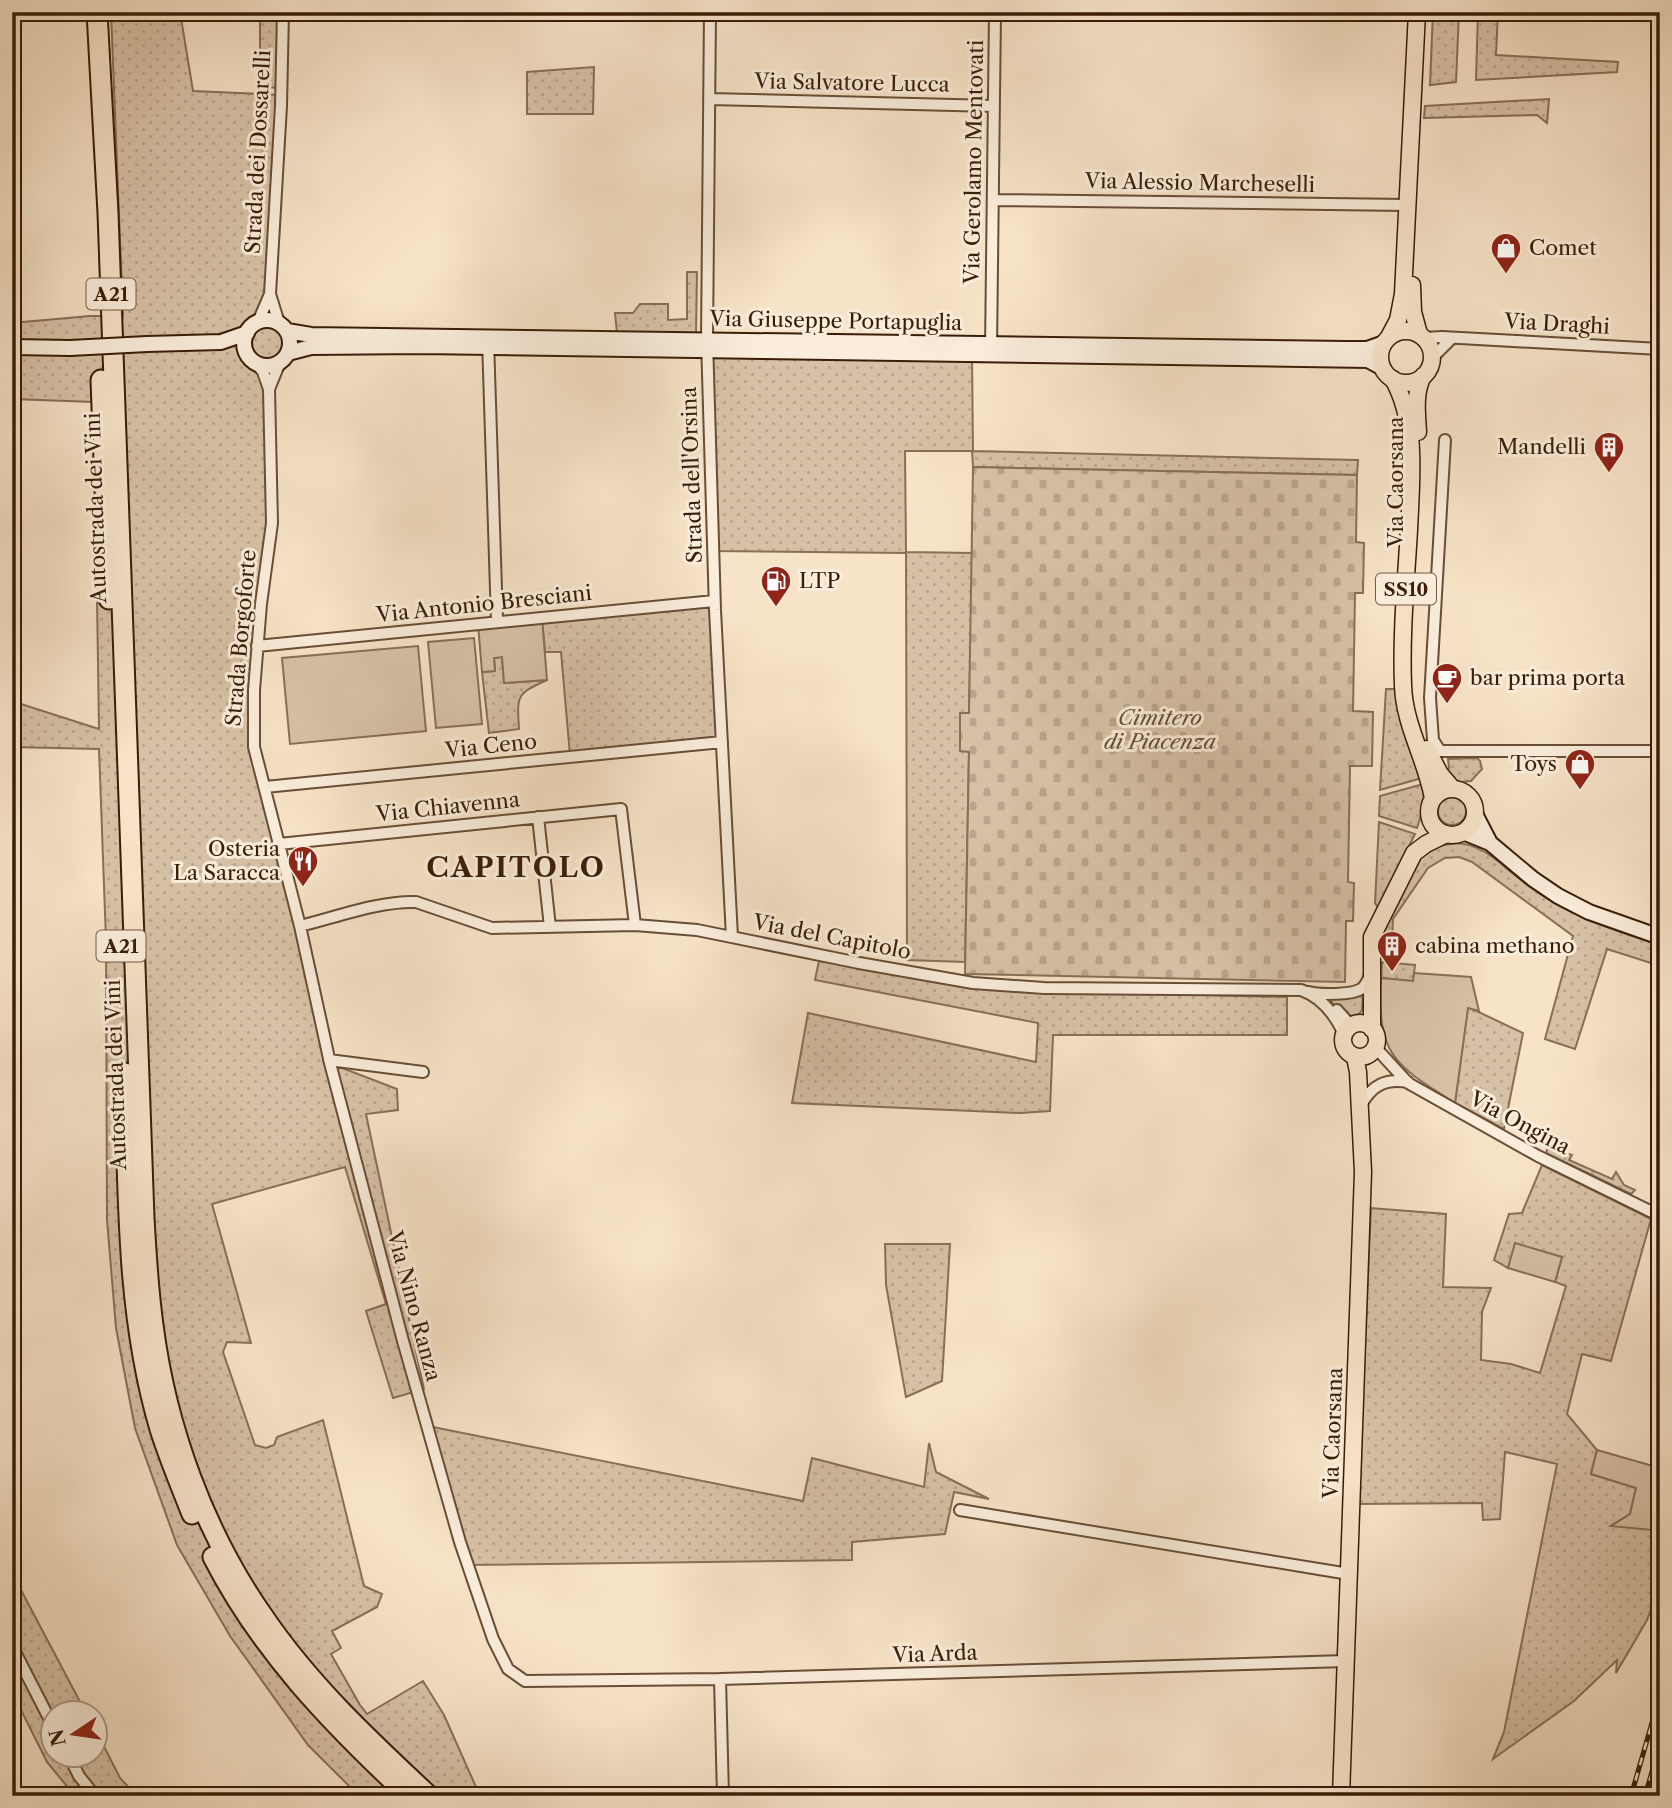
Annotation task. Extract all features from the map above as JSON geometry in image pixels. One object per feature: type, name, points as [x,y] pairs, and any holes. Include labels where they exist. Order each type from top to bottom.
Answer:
[{"type":"highway","name":"Autostrada dei Vini","points":[[84,12],[98,289],[129,1219],[139,1329],[160,1427],[177,1477],[225,1581],[251,1624],[316,1706],[409,1796]]},
{"type":"highway","name":"Autostrada dei Vini","points":[[97,12],[103,102],[144,1218],[153,1326],[161,1373],[173,1423],[208,1517],[228,1559],[262,1616],[327,1696],[429,1796]]},
{"type":"highway","points":[[103,102],[106,12]]},
{"type":"main road","name":"SS10","points":[[1388,373],[1381,359],[1398,320],[1402,301],[1417,12]]},
{"type":"main road","points":[[1426,12],[1411,301],[1432,358]]},
{"type":"main road","points":[[12,347],[70,348],[221,342],[247,333],[258,322],[269,320],[283,327],[290,342],[284,358],[269,366],[221,342]]},
{"type":"main road","name":"Via Giuseppe Portapuglia","points":[[283,327],[311,335],[488,343]]},
{"type":"main road","points":[[1387,340],[1403,331],[1422,336]]},
{"type":"main road","points":[[247,333],[244,343],[251,357]]},
{"type":"main road","name":"Via Giuseppe Portapuglia","points":[[284,358],[311,347],[488,343],[991,349],[1367,349],[1387,340]]},
{"type":"main road","name":"Via Giuseppe Portapuglia","points":[[991,349],[1368,360],[1388,373]]},
{"type":"main road","name":"SS10","points":[[1423,376],[1428,371],[1432,358]]},
{"type":"main road","points":[[1388,373],[1408,382],[1423,376]]},
{"type":"main road","name":"Via Caorsana","points":[[1388,373],[1402,396],[1405,408],[1412,471],[1403,686],[1409,724],[1429,778],[1430,803]]},
{"type":"main road","name":"Via Caorsana","points":[[1423,376],[1416,401],[1421,469],[1411,686],[1417,719],[1427,749],[1440,774],[1452,788]]},
{"type":"main road","name":"SS10","points":[[1452,788],[1471,798],[1475,814],[1490,843]]},
{"type":"main road","points":[[1364,1026],[1371,980],[1372,937],[1414,853],[1430,803],[1438,792],[1452,788]]},
{"type":"main road","name":"SS10","points":[[1430,803],[1428,815],[1434,827],[1446,834]]},
{"type":"main road","points":[[1414,853],[1446,834],[1463,832],[1469,828],[1475,814]]},
{"type":"main road","points":[[1463,832],[1490,843],[1525,873],[1558,896],[1589,912],[1660,937]]},
{"type":"main road","points":[[1351,1026],[1364,1026],[1376,1039],[1373,1050],[1356,1065],[1346,1050],[1344,1034],[1351,1026]]},
{"type":"main road","name":"Via Caorsana","points":[[1341,1796],[1363,1172],[1356,1065]]},
{"type":"street","name":"Strada dei Dossarelli","points":[[258,322],[270,294],[281,106],[283,12]]},
{"type":"street","name":"Strada dell'Orsina","points":[[710,12],[707,345],[714,601],[732,937]]},
{"type":"street","name":"Via Gerolamo Mentovati","points":[[991,349],[995,12]]},
{"type":"street","name":"Via Salvatore Lucca","points":[[709,99],[994,106]]},
{"type":"street","name":"Via Alessio Marcheselli","points":[[993,200],[1407,205]]},
{"type":"street","name":"Strada dei Dossarelli","points":[[270,294],[283,327]]},
{"type":"street","name":"Via Draghi","points":[[1422,336],[1660,349]]},
{"type":"street","points":[[1432,358],[1451,338]]},
{"type":"street","points":[[488,343],[497,621]]},
{"type":"street","name":"Strada Borgoforte","points":[[251,357],[263,372],[270,389],[272,523],[257,646],[254,747],[300,926]]},
{"type":"street","name":"Strada Borgoforte","points":[[270,389],[284,358]]},
{"type":"street","points":[[1445,440],[1430,698],[1433,740],[1440,751],[1660,751]]},
{"type":"street","name":"Via Antonio Bresciani","points":[[257,646],[714,601]]},
{"type":"street","name":"Via Ceno","points":[[265,787],[722,742]]},
{"type":"street","name":"Via Chiavenna","points":[[279,844],[621,809],[635,925]]},
{"type":"street","points":[[538,817],[550,927]]},
{"type":"street","name":"Via del Capitolo","points":[[300,926],[404,902],[416,902],[492,928],[635,925],[697,930],[973,983],[1044,988],[1312,994],[1361,990],[1371,980]]},
{"type":"street","name":"Via Nino Ranza","points":[[300,926],[329,1060],[403,1341],[460,1542],[493,1639],[508,1670],[525,1681]]},
{"type":"street","points":[[1312,994],[1347,1021],[1364,1026]]},
{"type":"street","points":[[1312,994],[1337,1019],[1344,1034]]},
{"type":"street","name":"Via Ongina","points":[[1373,1050],[1408,1083],[1538,1156],[1660,1216]]},
{"type":"street","points":[[329,1060],[423,1072]]},
{"type":"street","points":[[1360,1107],[1367,1093],[1377,1085],[1396,1080],[1408,1083]]},
{"type":"street","points":[[960,1510],[1349,1574]]},
{"type":"street","points":[[12,1646],[40,1700]]},
{"type":"street","name":"Via Arda","points":[[525,1681],[720,1679],[1346,1661]]},
{"type":"street","points":[[720,1679],[723,1796]]},
{"type":"street","points":[[76,1770],[95,1796]]},
{"type":"green space","points":[[111,12],[180,12],[193,91],[282,95],[274,278],[277,309],[288,324],[294,342],[287,362],[276,373],[269,416],[274,522],[259,646],[254,748],[329,1063],[397,1089],[398,1110],[366,1114],[424,1389],[393,1398],[366,1311],[386,1304],[345,1167],[212,1204],[251,1343],[227,1342],[223,1352],[255,1445],[266,1448],[274,1445],[277,1437],[323,1420],[364,1586],[382,1594],[377,1607],[332,1631],[341,1648],[331,1654],[360,1705],[367,1714],[423,1681],[444,1715],[480,1796],[359,1796],[308,1745],[230,1636],[177,1545],[135,1428],[116,1328],[107,1220],[106,940],[99,749],[12,747],[12,701],[99,729],[94,402],[12,399],[12,323],[123,316]]},
{"type":"green space","points":[[260,12],[285,12],[282,88],[260,87]]},
{"type":"green space","points":[[1433,12],[1459,12],[1456,82],[1430,85]]},
{"type":"green space","points":[[1478,12],[1498,12],[1496,55],[1618,62],[1617,72],[1476,80]]},
{"type":"green space","points":[[594,67],[593,114],[527,114],[527,72]]},
{"type":"green space","points":[[1549,99],[1547,123],[1537,115],[1424,118],[1425,106]]},
{"type":"green space","points":[[687,272],[697,272],[696,334],[617,333],[615,313],[633,313],[640,304],[668,304],[668,320],[687,319]]},
{"type":"green space","points":[[708,352],[972,355],[973,451],[1358,460],[1357,475],[973,467],[972,451],[905,451],[906,552],[973,553],[969,713],[960,714],[960,750],[969,751],[965,962],[907,960],[906,553],[713,551]]},
{"type":"green space","name":"Cimitero di Piacenza","points":[[973,467],[1357,475],[1356,542],[1364,543],[1363,593],[1355,593],[1353,711],[1373,712],[1372,766],[1350,766],[1348,882],[1354,883],[1353,921],[1346,921],[1345,982],[965,974],[969,752],[960,751],[960,713],[969,713]]},
{"type":"green space","points":[[714,602],[722,742],[570,755],[561,652],[545,652],[542,618]]},
{"type":"green space","points":[[542,618],[547,680],[504,683],[502,657],[494,658],[495,671],[482,672],[478,624]]},
{"type":"green space","points":[[474,638],[482,724],[436,728],[428,642]]},
{"type":"green space","points":[[418,646],[426,731],[290,744],[282,658]]},
{"type":"green space","points":[[502,657],[504,683],[547,680],[529,689],[521,697],[518,709],[519,729],[489,733],[482,672],[495,671],[494,658]]},
{"type":"green space","points":[[1386,689],[1397,689],[1422,778],[1380,790]]},
{"type":"green space","points":[[1477,758],[1482,769],[1471,781],[1454,783],[1445,776],[1449,768],[1448,759]]},
{"type":"green space","points":[[1423,784],[1424,806],[1417,828],[1379,816],[1380,796]]},
{"type":"green space","points":[[1452,797],[1462,801],[1466,811],[1462,821],[1452,825],[1442,821],[1438,811],[1442,801]]},
{"type":"green space","points":[[1379,822],[1415,834],[1378,908],[1375,903]]},
{"type":"green space","points":[[1456,843],[1483,851],[1534,890],[1572,912],[1660,945],[1660,966],[1607,949],[1575,1049],[1545,1039],[1573,936],[1472,862],[1459,857],[1445,858],[1428,868],[1393,919],[1392,939],[1378,948],[1380,937],[1415,863],[1426,850],[1428,853],[1439,846]]},
{"type":"green space","points":[[820,956],[1039,991],[1287,997],[1287,1035],[1053,1035],[1050,1111],[1020,1113],[792,1103],[808,1013],[1036,1062],[1038,1023],[815,980]]},
{"type":"green space","points":[[1382,962],[1415,965],[1413,981],[1381,978]]},
{"type":"green space","points":[[1414,973],[1471,977],[1479,1011],[1468,1008],[1455,1103],[1403,1067],[1386,1041],[1380,1004],[1381,978],[1413,981]]},
{"type":"green space","points":[[1325,996],[1363,996],[1362,1010],[1355,1019],[1348,1017]]},
{"type":"green space","points":[[1468,1007],[1523,1033],[1504,1129],[1455,1103]]},
{"type":"green space","points":[[1548,1147],[1572,1155],[1569,1160],[1612,1179],[1616,1172],[1624,1185],[1635,1190],[1631,1194],[1546,1153]]},
{"type":"green space","points":[[1542,1165],[1651,1219],[1611,1361],[1582,1354],[1567,1414],[1597,1450],[1591,1474],[1636,1488],[1630,1514],[1612,1525],[1651,1529],[1660,1495],[1660,1584],[1647,1620],[1616,1673],[1617,1660],[1574,1701],[1493,1759],[1504,1732],[1557,1464],[1505,1452],[1500,1519],[1483,1520],[1482,1503],[1358,1504],[1371,1208],[1446,1214],[1443,1287],[1491,1288],[1482,1312],[1481,1360],[1511,1364],[1540,1373],[1566,1286],[1555,1282],[1562,1257],[1515,1244],[1508,1268],[1494,1260],[1509,1214],[1522,1213]]},
{"type":"green space","points":[[1515,1243],[1562,1257],[1555,1282],[1508,1268]]},
{"type":"green space","points":[[885,1244],[950,1244],[942,1381],[906,1397],[886,1285]]},
{"type":"green space","points":[[433,1427],[803,1501],[812,1458],[924,1487],[929,1443],[936,1472],[989,1499],[954,1492],[945,1534],[852,1542],[852,1560],[468,1565]]},
{"type":"green space","points":[[1597,1450],[1660,1468],[1660,1495],[1652,1530],[1611,1526],[1630,1514],[1636,1488],[1591,1474]]},
{"type":"green space","points":[[12,1573],[79,1700],[38,1700],[38,1744],[12,1692]]},
{"type":"green space","points":[[108,1754],[120,1778],[137,1796],[75,1796],[54,1770],[108,1770]]},
{"type":"railway","points":[[1631,1796],[1660,1695]]},
{"type":"railway","points":[[1645,1796],[1660,1744]]},
{"type":"place","name":"Comet","points":[[1506,275]]},
{"type":"place","name":"Mandelli","points":[[1609,474]]},
{"type":"place","name":"LTP","points":[[776,608]]},
{"type":"place","name":"bar prima porta","points":[[1447,705]]},
{"type":"place","name":"Toys","points":[[1580,791]]},
{"type":"place","name":"Osteria La Saracca","points":[[303,888]]},
{"type":"place","name":"cabina methano","points":[[1392,973]]},
{"type":"district","name":"CAPITOLO","points":[[516,867]]}]
